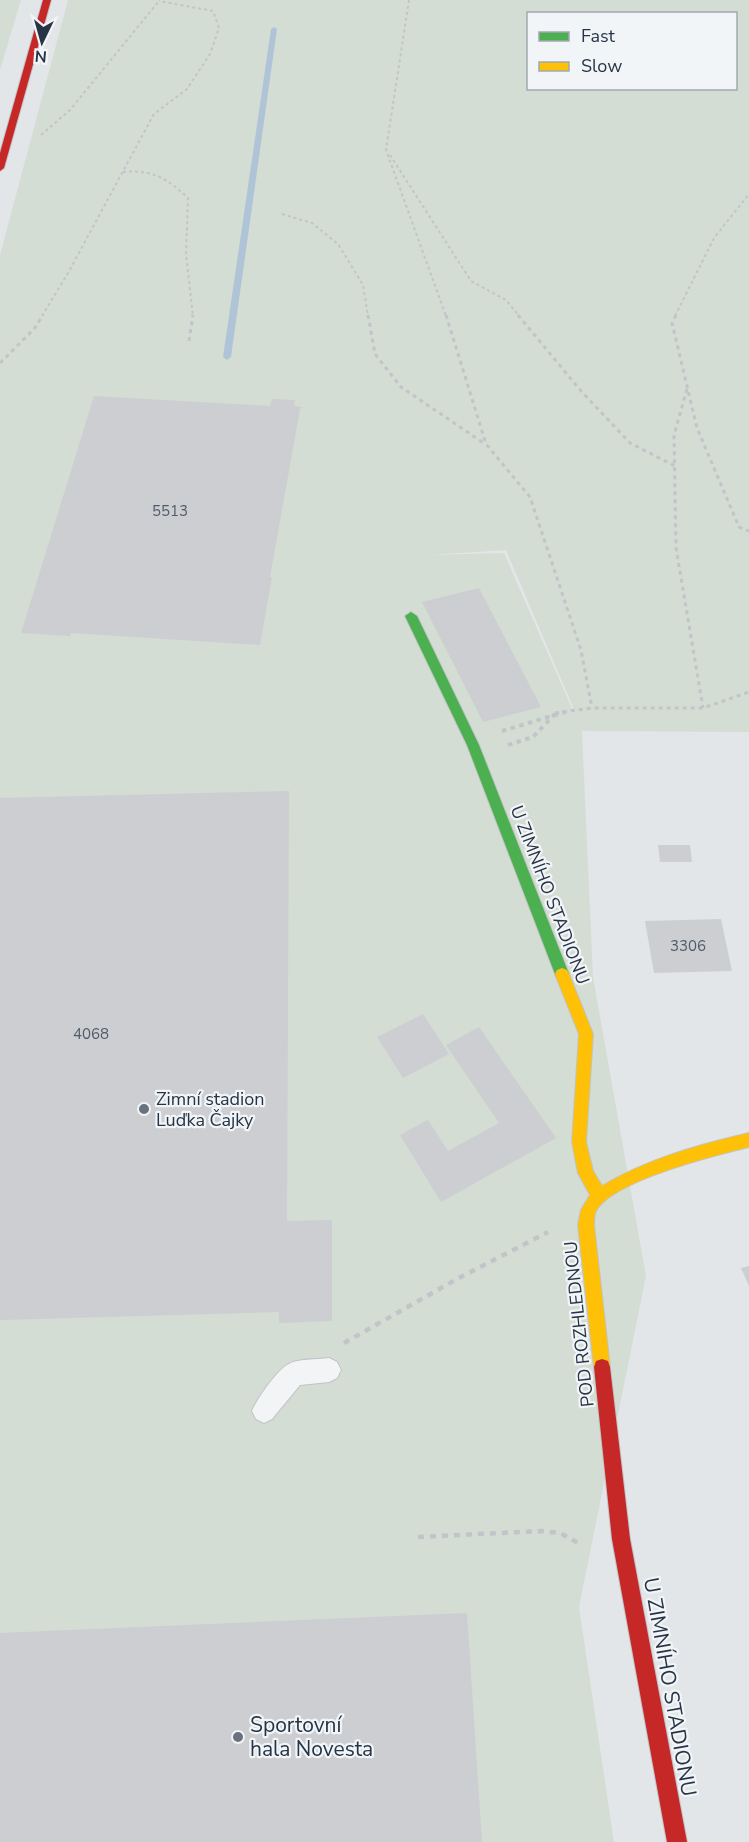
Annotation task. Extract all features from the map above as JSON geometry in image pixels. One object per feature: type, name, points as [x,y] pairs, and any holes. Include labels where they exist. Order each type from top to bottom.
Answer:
[{"type":"street","points":[[0,168],[47,0]]},
{"type":"street","name":"U ZIMNÍHO STADIONU","points":[[411,616],[480,752],[586,1034],[579,1142],[586,1173],[600,1198]]},
{"type":"street","points":[[588,1211],[600,1198],[648,1172],[701,1153],[749,1140]]},
{"type":"street","name":"POD ROZHLEDNOU","points":[[588,1211],[586,1239],[621,1539]]},
{"type":"street","name":"U ZIMNÍHO STADIONU","points":[[621,1539],[677,1842]]},
{"type":"lane","points":[[264,1411],[294,1374],[329,1370]]},
{"type":"path","points":[[0,363],[34,328],[68,273],[154,114],[187,89],[210,54],[219,28],[213,11],[160,0],[70,110],[35,140]]},
{"type":"path","points":[[409,0],[386,150],[438,289],[486,444]]},
{"type":"path","points":[[386,150],[471,281],[506,300],[581,391],[630,443],[675,466]]},
{"type":"path","points":[[122,172],[135,171],[165,176],[188,198],[186,254],[193,317],[189,341]]},
{"type":"path","points":[[749,194],[714,238],[672,322],[697,428],[739,527],[749,531]]},
{"type":"path","points":[[282,214],[312,223],[338,244],[363,285],[375,354],[401,387],[486,444],[531,497],[581,650],[592,708]]},
{"type":"path","points":[[687,388],[674,435],[676,548],[703,708]]},
{"type":"path","points":[[480,752],[491,736],[556,713],[592,708],[703,708],[749,692]]},
{"type":"path","points":[[480,752],[513,745],[533,737],[556,713]]},
{"type":"path","points":[[329,1370],[331,1351],[457,1279],[588,1211]]},
{"type":"path","points":[[418,1537],[541,1531],[560,1533],[580,1543],[585,1552]]},
{"type":"shaded area","points":[[0,0],[21,0],[0,70]]},
{"type":"shaded area","points":[[68,0],[749,0],[749,732],[582,731],[593,977],[646,1276],[579,1607],[614,1842],[0,1842],[0,255]],"holes":[[[506,550],[575,712],[504,553],[430,555]]]},
{"type":"building","points":[[94,396],[270,406],[272,399],[295,400],[294,406],[303,407],[300,409],[260,645],[71,633],[70,636],[21,633]]},
{"type":"building","points":[[479,588],[541,707],[483,722],[422,602]]},
{"type":"building","name":"Zimní stadion Luďka Čajky","points":[[289,791],[287,1221],[332,1220],[332,1321],[279,1323],[279,1312],[0,1320],[0,798]]},
{"type":"building","points":[[658,845],[690,845],[692,862],[660,862]]},
{"type":"building","points":[[721,919],[732,971],[654,973],[645,921]]},
{"type":"building","points":[[423,1014],[449,1054],[403,1078],[377,1037]]},
{"type":"building","points":[[479,1027],[556,1138],[441,1202],[400,1135],[428,1120],[448,1151],[499,1123],[446,1045]]},
{"type":"building","points":[[749,1266],[749,1286],[741,1268]]},
{"type":"building","name":"Sportovní hala Novesta","points":[[467,1613],[482,1842],[0,1842],[0,1633]]},
{"type":"waterway","points":[[227,357],[274,29]]},
{"type":"traffic: fast","points":[[411,616],[473,745],[562,974]]},
{"type":"traffic: slow","points":[[562,974],[586,1034],[579,1142],[586,1173],[600,1198]]},
{"type":"traffic: slow","points":[[602,1367],[586,1225],[591,1205],[606,1192],[644,1172],[711,1149],[749,1140]]},
{"type":"traffic: jam","points":[[0,168],[47,0]]},
{"type":"traffic: jam","points":[[602,1367],[621,1539],[677,1842]]},
{"type":"place","name":"Zimní stadion Luďka Čajky","points":[[144,1109]]},
{"type":"place","name":"Sportovní hala Novesta","points":[[238,1737]]}]
